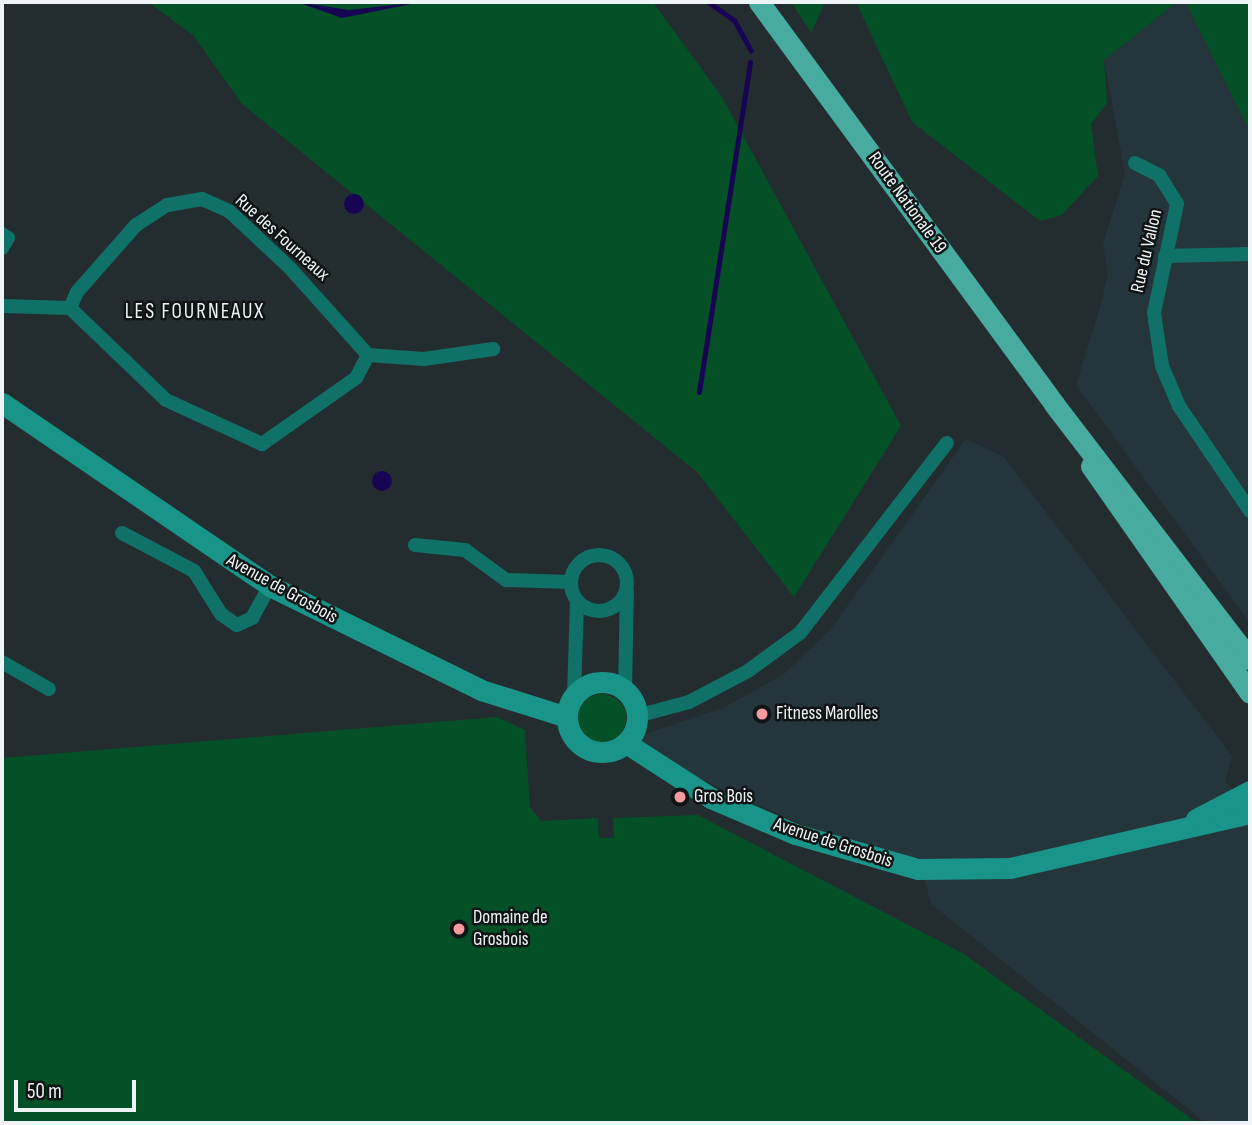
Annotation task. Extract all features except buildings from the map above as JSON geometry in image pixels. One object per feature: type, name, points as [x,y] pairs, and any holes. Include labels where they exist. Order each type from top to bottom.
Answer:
[{"type":"main road","name":"Route Nationale 19","points":[[759,2],[1054,404],[1250,659]]},
{"type":"main road","name":"Route Nationale 19","points":[[1054,404],[1120,512],[1250,693]]},
{"type":"street","name":"Rue du Vallon","points":[[1135,163],[1159,175],[1178,204],[1154,313],[1163,366],[1179,406],[1250,511]]},
{"type":"street","name":"Rue des Fourneaux","points":[[70,308],[76,292],[136,225],[175,201],[202,199],[229,211],[290,268],[368,355]]},
{"type":"street","points":[[2,234],[8,238],[2,248]]},
{"type":"street","points":[[1165,256],[1250,254]]},
{"type":"street","points":[[3,299],[70,308],[166,400],[262,444],[356,378],[368,355],[424,359],[493,349]]},
{"type":"street","name":"Avenue de Grosbois","points":[[2,403],[10,414],[270,586],[481,690],[567,717]]},
{"type":"street","points":[[637,716],[689,702],[800,633],[947,443]]},
{"type":"street","points":[[122,533],[194,571],[220,614],[237,625],[252,618],[270,586]]},
{"type":"street","points":[[415,545],[465,550],[506,580],[571,582]]},
{"type":"street","points":[[600,555],[618,562],[627,581],[625,691],[637,716],[626,743],[605,752],[575,740],[567,717],[574,696],[577,601],[571,582],[582,561],[600,555]]},
{"type":"street","points":[[577,601],[592,610],[610,609],[623,598],[627,581]]},
{"type":"street","points":[[2,662],[49,689]]},
{"type":"street","points":[[574,696],[593,684],[625,691]]},
{"type":"street","name":"Avenue de Grosbois","points":[[626,743],[711,797]]},
{"type":"street","name":"Avenue de Grosbois","points":[[605,752],[795,834],[918,869],[1010,868],[1250,813]]},
{"type":"street","name":"Avenue de Grosbois","points":[[1166,833],[1250,791]]},
{"type":"shaded area","points":[[297,2],[349,10],[421,2],[342,18]]},
{"type":"shaded area","points":[[1177,2],[1199,2],[1250,100],[1250,623],[1076,385],[1101,304],[1108,273],[1103,244],[1125,174],[1104,60]]},
{"type":"shaded area","points":[[354,194],[361,197],[364,204],[361,211],[354,214],[347,211],[344,204],[347,197]]},
{"type":"shaded area","points":[[966,439],[1004,457],[1232,756],[1225,782],[1250,807],[1250,1123],[1206,1123],[931,904],[919,858],[850,846],[689,774],[643,745],[642,735],[725,707],[784,674],[831,629]]},
{"type":"shaded area","points":[[382,471],[389,474],[392,481],[389,488],[382,491],[375,488],[372,481],[375,474]]},
{"type":"green space","points":[[148,2],[653,2],[722,97],[901,426],[794,597],[697,472],[242,104],[193,35]]},
{"type":"green space","points":[[791,2],[825,2],[811,33],[811,32]]},
{"type":"green space","points":[[856,2],[1177,2],[1104,60],[1107,103],[1091,124],[1098,176],[1062,215],[1040,221],[912,122]]},
{"type":"green space","points":[[1197,2],[1250,2],[1250,132],[1187,5]]},
{"type":"green space","points":[[602,694],[619,701],[626,718],[619,735],[602,742],[585,735],[578,718],[585,701]]},
{"type":"green space","name":"Domaine de Grosbois","points":[[497,717],[525,730],[530,807],[541,821],[598,818],[599,838],[614,838],[613,818],[698,815],[964,954],[1197,1123],[2,1123],[2,758]]},
{"type":"waterway","points":[[708,2],[734,20],[751,51]]},
{"type":"waterway","points":[[699,392],[750,62]]},
{"type":"place","name":"Fitness Marolles","points":[[762,714]]},
{"type":"place","name":"Gros Bois","points":[[680,797]]},
{"type":"place","name":"Domaine de Grosbois","points":[[459,929]]},
{"type":"district","name":"LES FOURNEAUX","points":[[195,312]]}]
